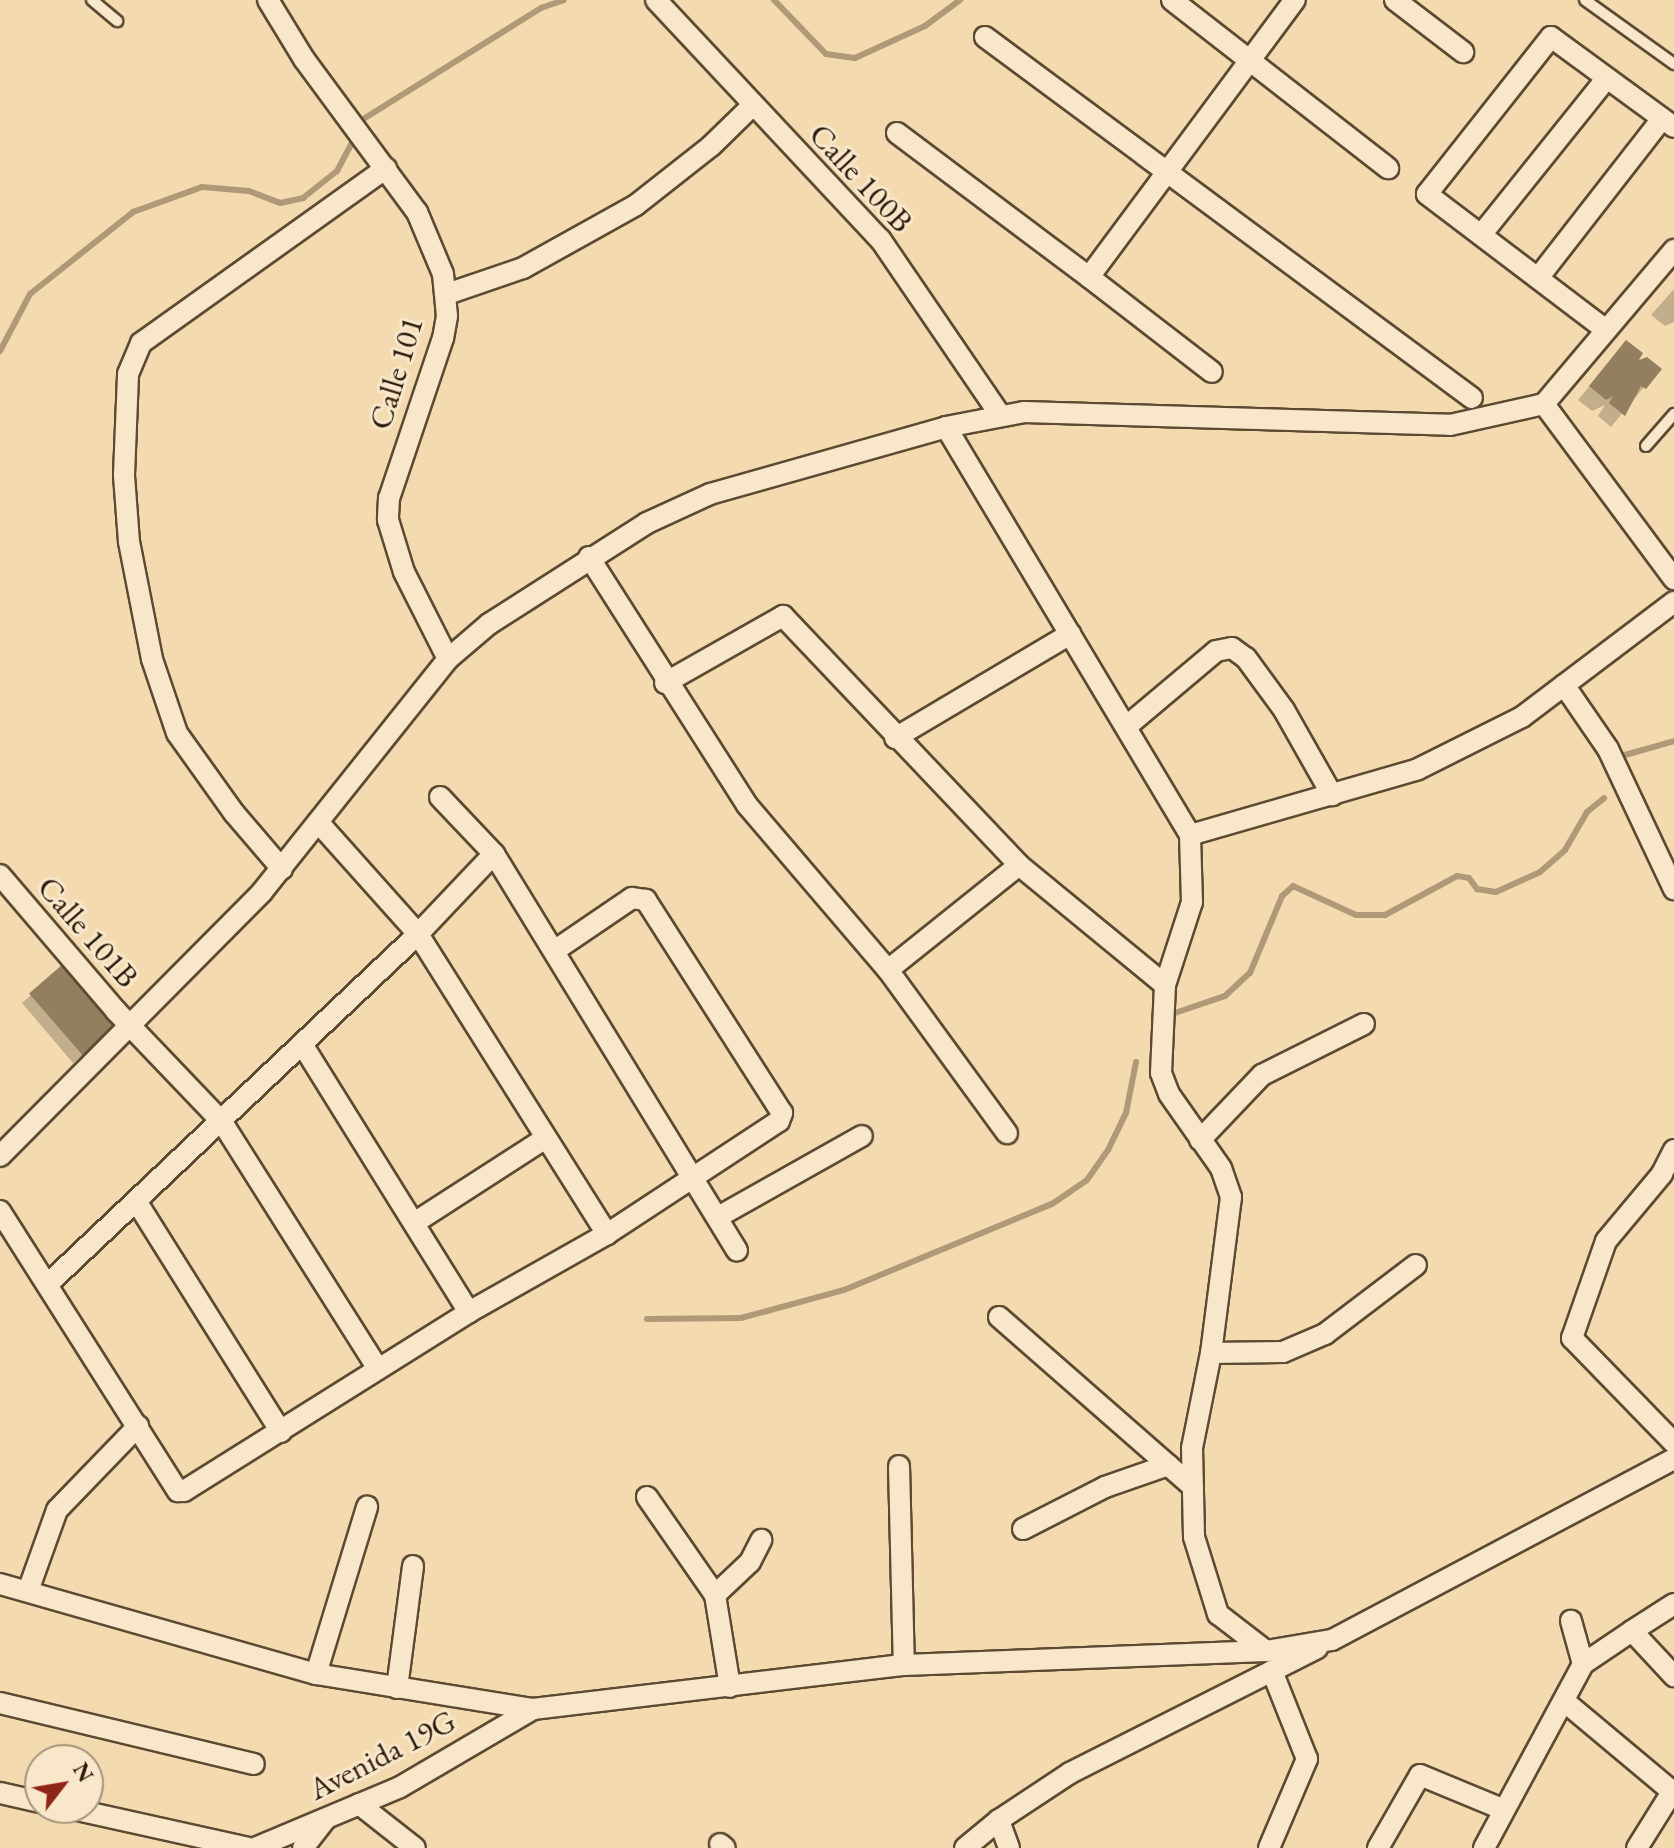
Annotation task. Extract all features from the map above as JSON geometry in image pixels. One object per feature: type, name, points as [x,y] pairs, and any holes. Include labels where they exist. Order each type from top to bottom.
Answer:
[{"type":"street","name":"Calle 101","points":[[268,0],[304,59],[386,168],[433,242],[447,294],[443,338],[389,498],[388,520],[404,572],[448,659]]},
{"type":"street","name":"Calle 100B","points":[[656,0],[751,107],[880,239],[1000,415]]},
{"type":"street","points":[[1172,0],[1388,168]]},
{"type":"street","points":[[1089,277],[1295,0]]},
{"type":"street","points":[[1395,0],[1463,52]]},
{"type":"street","points":[[985,37],[1472,398]]},
{"type":"street","points":[[1538,278],[1668,123],[1551,37],[1427,194],[1606,330]]},
{"type":"street","points":[[1481,235],[1607,78]]},
{"type":"street","points":[[447,294],[523,268],[636,205],[711,146],[751,107]]},
{"type":"street","points":[[897,133],[1212,372]]},
{"type":"street","points":[[282,869],[234,813],[177,733],[152,659],[129,542],[124,475],[128,374],[141,343],[386,168]]},
{"type":"street","points":[[0,1156],[133,1027],[282,869],[448,659],[589,557],[710,494],[946,427],[1000,415],[1450,425],[1544,404],[1674,250]]},
{"type":"street","points":[[1544,404],[1674,579]]},
{"type":"street","points":[[946,427],[1190,835],[1192,902],[1165,985],[1161,1073],[1169,1094],[1221,1168],[1231,1197],[1211,1353],[1192,1448],[1194,1537],[1218,1614],[1266,1651]]},
{"type":"street","points":[[589,557],[665,683],[747,805],[888,970],[1007,1133]]},
{"type":"street","points":[[1190,835],[1418,769],[1522,717],[1674,602]]},
{"type":"street","points":[[665,683],[783,616],[895,738],[1019,865],[1165,985]]},
{"type":"street","points":[[895,738],[1070,634]]},
{"type":"street","points":[[1127,726],[1216,651],[1232,648],[1246,658],[1284,710],[1332,795]]},
{"type":"street","points":[[1564,685],[1608,749],[1674,889]]},
{"type":"street","points":[[440,797],[494,854],[695,1176],[737,1251]]},
{"type":"street","points":[[318,822],[418,934],[607,1234]]},
{"type":"street","points":[[49,1283],[138,1204],[418,934],[494,854]]},
{"type":"street","points":[[888,970],[1019,865]]},
{"type":"street","name":"Calle 101B","points":[[0,875],[133,1027],[222,1122],[378,1369]]},
{"type":"street","points":[[0,1211],[181,1492],[469,1312],[607,1234],[779,1121],[782,1113],[646,900],[632,898],[554,951]]},
{"type":"street","points":[[1200,1140],[1262,1075],[1364,1024]]},
{"type":"street","points":[[302,1044],[469,1312]]},
{"type":"street","points":[[718,1217],[862,1136]]},
{"type":"street","points":[[414,1223],[546,1138]]},
{"type":"street","points":[[1674,1150],[1662,1174],[1606,1241],[1572,1338],[1674,1443]]},
{"type":"street","points":[[138,1204],[281,1432]]},
{"type":"street","points":[[1211,1353],[1283,1352],[1325,1334],[1416,1265]]},
{"type":"street","points":[[999,1317],[1193,1487]]},
{"type":"street","points":[[28,1591],[57,1510],[138,1426]]},
{"type":"street","points":[[965,1848],[999,1820],[1070,1773],[1332,1640],[1674,1459]]},
{"type":"street","points":[[1023,1529],[1105,1487],[1168,1465]]},
{"type":"street","points":[[899,1466],[904,1665]]},
{"type":"street","points":[[647,1497],[715,1595],[730,1687]]},
{"type":"street","points":[[316,1674],[367,1507]]},
{"type":"street","points":[[715,1595],[750,1562],[761,1540]]},
{"type":"street","points":[[397,1688],[413,1566]]},
{"type":"street","points":[[0,1584],[316,1674],[533,1709],[904,1665],[1266,1651],[1332,1640]]},
{"type":"street","points":[[1484,1848],[1502,1809],[1583,1664],[1674,1604]]},
{"type":"street","points":[[1571,1621],[1583,1664]]},
{"type":"street","points":[[1632,1631],[1674,1676]]},
{"type":"street","points":[[1269,1848],[1307,1759],[1272,1671]]},
{"type":"street","points":[[1564,1701],[1673,1793],[1637,1848]]},
{"type":"street","points":[[0,1703],[254,1764]]},
{"type":"street","name":"Avenida 19G","points":[[255,1848],[400,1787],[533,1709]]},
{"type":"street","points":[[1378,1848],[1420,1775],[1502,1809]]},
{"type":"street","points":[[0,1793],[24,1798]]},
{"type":"street","points":[[359,1804],[415,1848]]},
{"type":"street","points":[[104,1816],[248,1848]]},
{"type":"street","points":[[303,1848],[326,1818]]},
{"type":"street","points":[[999,1820],[1009,1848]]},
{"type":"lane","points":[[92,0],[117,21]]},
{"type":"lane","points":[[1585,0],[1674,64]]},
{"type":"lane","points":[[1646,446],[1674,414]]},
{"type":"building","points":[[1626,340],[1643,353],[1639,360],[1647,357],[1662,369],[1646,389],[1641,386],[1625,416],[1609,403],[1613,396],[1606,400],[1589,386]]},
{"type":"building","points":[[63,964],[117,1027],[83,1056],[29,994]]},
{"type":"waterway","points":[[365,118],[541,8],[564,0]]},
{"type":"waterway","points":[[774,0],[826,54],[855,58],[925,26],[960,0]]},
{"type":"waterway","points":[[0,351],[30,294],[133,212],[202,187],[249,191],[280,203],[303,198],[337,171],[354,139]]},
{"type":"waterway","points":[[1625,755],[1674,741]]},
{"type":"waterway","points":[[1175,1013],[1225,996],[1250,973],[1282,896],[1293,886],[1356,915],[1385,915],[1457,876],[1469,878],[1477,889],[1496,892],[1540,872],[1565,850],[1587,812],[1604,798]]},
{"type":"waterway","points":[[647,1319],[741,1318],[844,1290],[1052,1204],[1087,1180],[1108,1150],[1126,1113],[1136,1062]]}]
